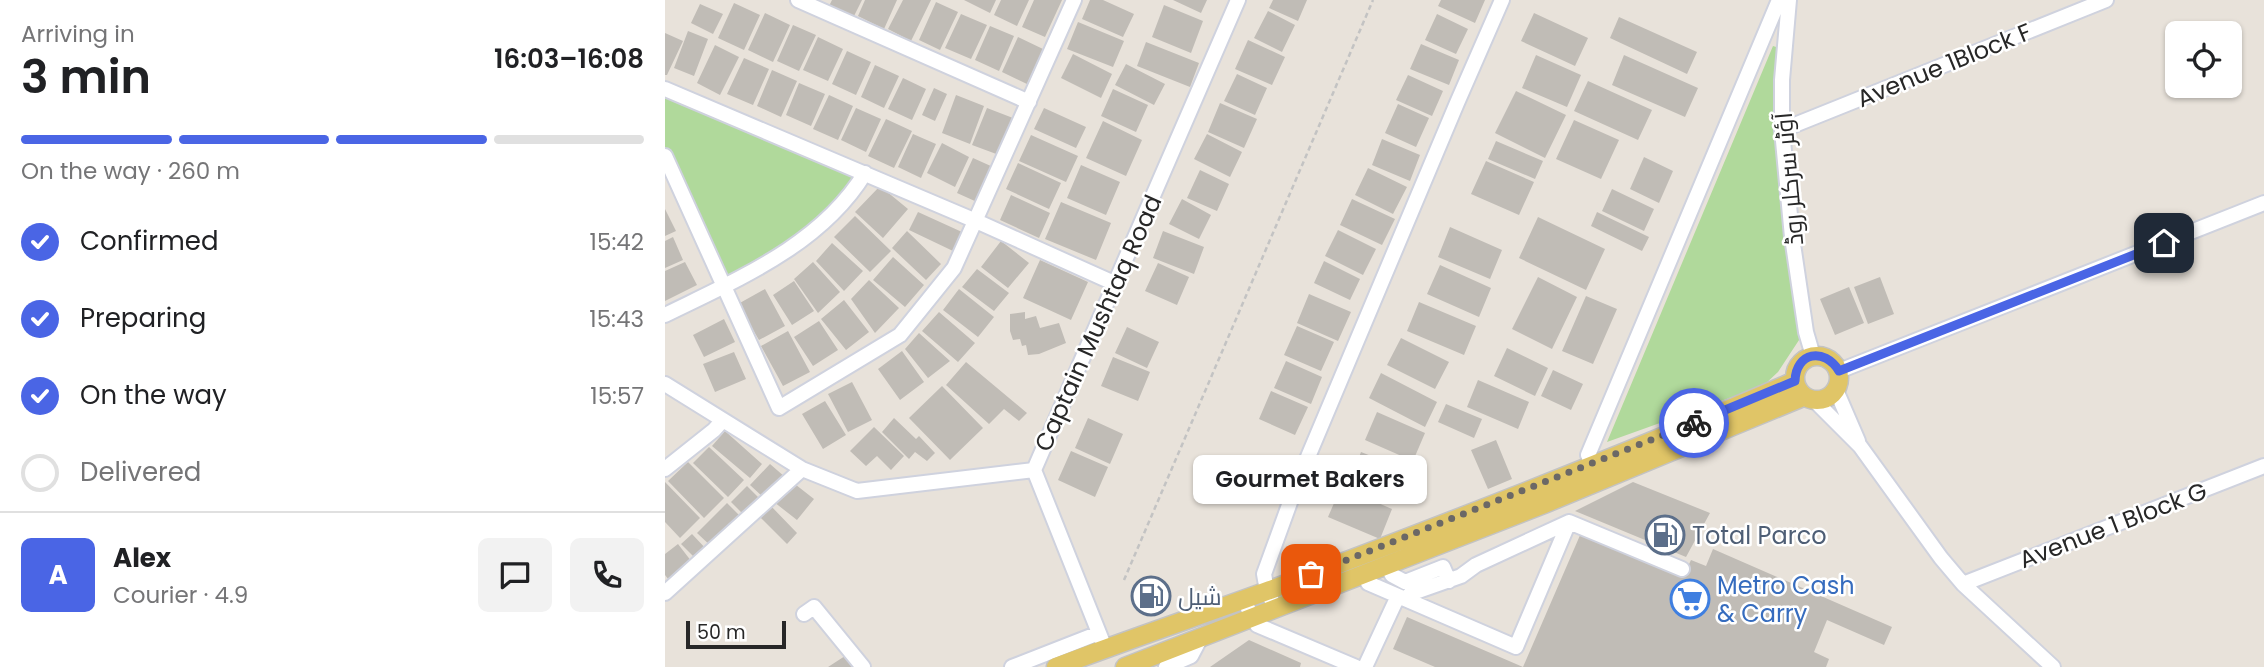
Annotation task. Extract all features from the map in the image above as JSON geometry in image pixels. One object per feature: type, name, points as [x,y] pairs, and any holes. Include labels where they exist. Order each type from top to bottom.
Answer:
[{"type":"main road","points":[[1056,667],[1102,640],[1244,599],[1592,465],[1804,393],[1827,398],[1839,384],[1839,371],[1833,362],[1824,356],[1814,356],[1799,365],[1804,393]]},
{"type":"main road","points":[[1125,667],[1544,504],[1804,393]]},
{"type":"street","points":[[797,0],[1029,102]]},
{"type":"street","points":[[665,156],[779,408],[900,335],[954,268],[1074,0]]},
{"type":"street","name":"Captain Mushtaq Road","points":[[1102,640],[1034,470],[1238,0]]},
{"type":"street","points":[[1276,609],[1266,591],[1264,574],[1297,483],[1502,0]]},
{"type":"street","points":[[1592,465],[1588,454],[1779,0]]},
{"type":"street","name":"آؤٹر سرکلر روڈ","points":[[1789,0],[1781,80],[1782,130],[1792,237],[1806,332],[1814,356]]},
{"type":"street","name":"Avenue 1Block F","points":[[1782,130],[2106,0]]},
{"type":"street","points":[[665,89],[976,221],[1115,284]]},
{"type":"street","points":[[665,315],[768,263],[823,225],[851,196],[865,173]]},
{"type":"street","points":[[1839,371],[2264,203]]},
{"type":"street","points":[[665,384],[802,468],[857,491],[1034,470]]},
{"type":"street","points":[[1836,390],[1853,424],[1860,446]]},
{"type":"street","points":[[1804,393],[1860,446],[1963,584],[2053,667]]},
{"type":"street","points":[[665,468],[723,420]]},
{"type":"street","name":"Avenue 1 Block G","points":[[1963,584],[2264,466]]},
{"type":"street","points":[[665,593],[802,468]]},
{"type":"street","points":[[1544,504],[1553,529]]},
{"type":"street","points":[[1364,574],[1368,583],[1516,647],[1569,522]]},
{"type":"street","points":[[1365,667],[1402,598],[1461,576],[1476,565],[1569,522],[1682,569]]},
{"type":"street","points":[[1387,566],[1392,575],[1405,582],[1443,567],[1449,581]]},
{"type":"street","points":[[1244,599],[1252,618],[1264,628],[1356,667]]},
{"type":"street","points":[[804,614],[814,607],[863,667]]},
{"type":"street","points":[[1166,667],[1191,656],[1200,639]]},
{"type":"street","points":[[1012,667],[1102,640]]},
{"type":"street","points":[[1029,644],[1035,658]]},
{"type":"path","points":[[1123,580],[1373,0]]},
{"type":"green space","points":[[1773,46],[1785,50],[1777,115],[1801,337],[1778,372],[1763,386],[1607,442]]},
{"type":"green space","points":[[665,89],[865,173],[823,225],[723,287],[665,156]]},
{"type":"building","points":[[832,0],[862,0],[853,18],[829,6]]},
{"type":"building","points":[[865,0],[897,0],[884,29],[858,16]]},
{"type":"building","points":[[903,0],[931,0],[911,41],[888,29]]},
{"type":"building","points":[[964,0],[996,0],[990,13]]},
{"type":"building","points":[[1001,0],[1029,0],[1017,26],[994,15]]},
{"type":"building","points":[[1034,0],[1062,0],[1045,37],[1022,27]]},
{"type":"building","points":[[1090,0],[1103,0],[1134,14],[1123,37],[1082,19]]},
{"type":"building","points":[[1173,0],[1207,0],[1201,13]]},
{"type":"building","points":[[1273,0],[1307,0],[1298,21],[1269,8]]},
{"type":"building","points":[[1441,0],[1485,0],[1475,23],[1438,6]]},
{"type":"building","points":[[936,2],[958,12],[940,50],[919,40]]},
{"type":"building","points":[[734,3],[760,15],[744,50],[718,38]]},
{"type":"building","points":[[700,4],[723,14],[713,34],[691,23]]},
{"type":"building","points":[[1164,5],[1203,21],[1191,53],[1152,37]]},
{"type":"building","points":[[1268,11],[1295,25],[1282,52],[1254,38]]},
{"type":"building","points":[[765,13],[790,25],[773,62],[748,50]]},
{"type":"building","points":[[1534,13],[1588,38],[1575,66],[1521,41]]},
{"type":"building","points":[[961,14],[987,25],[971,59],[945,48]]},
{"type":"building","points":[[1437,14],[1468,29],[1456,54],[1425,40]]},
{"type":"building","points":[[1619,17],[1697,52],[1687,74],[1610,38]]},
{"type":"building","points":[[1078,22],[1124,41],[1113,67],[1067,49]]},
{"type":"building","points":[[793,25],[816,35],[799,71],[777,61]]},
{"type":"building","points":[[990,26],[1014,36],[999,71],[975,60]]},
{"type":"building","points":[[688,31],[708,39],[694,76],[674,68]]},
{"type":"building","points":[[665,33],[683,41],[667,75],[665,75]]},
{"type":"building","points":[[818,37],[843,49],[828,81],[803,70]]},
{"type":"building","points":[[1018,37],[1043,49],[1027,84],[1002,72]]},
{"type":"building","points":[[1248,40],[1285,57],[1272,85],[1235,69]]},
{"type":"building","points":[[1146,42],[1199,63],[1190,87],[1137,66]]},
{"type":"building","points":[[1421,44],[1459,60],[1449,85],[1410,69]]},
{"type":"building","points":[[715,45],[739,57],[720,95],[697,83]]},
{"type":"building","points":[[847,51],[871,62],[856,95],[832,84]]},
{"type":"building","points":[[1073,54],[1112,74],[1101,98],[1061,78]]},
{"type":"building","points":[[1536,55],[1581,75],[1567,107],[1522,88]]},
{"type":"building","points":[[1624,55],[1698,88],[1685,117],[1612,85]]},
{"type":"building","points":[[744,58],[769,69],[753,105],[727,94]]},
{"type":"building","points":[[1126,64],[1165,84],[1154,105],[1115,85]]},
{"type":"building","points":[[875,65],[899,76],[884,108],[861,97]]},
{"type":"building","points":[[772,70],[797,81],[781,117],[757,106]]},
{"type":"building","points":[[1237,74],[1267,88],[1255,115],[1224,101]]},
{"type":"building","points":[[1408,75],[1443,91],[1432,116],[1396,100]]},
{"type":"building","points":[[903,78],[926,89],[912,120],[888,109]]},
{"type":"building","points":[[1588,81],[1652,110],[1638,140],[1574,111]]},
{"type":"building","points":[[799,83],[825,94],[811,126],[786,115]]},
{"type":"building","points":[[934,88],[947,94],[935,121],[922,115]]},
{"type":"building","points":[[1113,89],[1148,105],[1136,132],[1101,116]]},
{"type":"building","points":[[1516,91],[1566,115],[1545,158],[1495,133]]},
{"type":"building","points":[[829,95],[853,106],[838,140],[813,129]]},
{"type":"building","points":[[956,95],[984,106],[970,144],[942,133]]},
{"type":"building","points":[[1220,103],[1257,119],[1244,148],[1208,132]]},
{"type":"building","points":[[1398,104],[1429,118],[1416,147],[1385,133]]},
{"type":"building","points":[[856,108],[881,119],[866,152],[841,140]]},
{"type":"building","points":[[987,108],[1013,118],[999,155],[972,145]]},
{"type":"building","points":[[1044,108],[1086,127],[1076,148],[1034,129]]},
{"type":"building","points":[[886,119],[912,131],[894,168],[868,156]]},
{"type":"building","points":[[1574,120],[1619,140],[1601,179],[1556,159]]},
{"type":"building","points":[[1103,121],[1142,140],[1126,176],[1086,158]]},
{"type":"building","points":[[913,134],[936,144],[921,178],[898,167]]},
{"type":"building","points":[[1207,134],[1242,152],[1230,177],[1194,159]]},
{"type":"building","points":[[1031,135],[1078,156],[1066,182],[1019,161]]},
{"type":"building","points":[[1382,139],[1420,155],[1410,181],[1372,165]]},
{"type":"building","points":[[1496,141],[1543,161],[1535,179],[1488,159]]},
{"type":"building","points":[[942,143],[969,157],[955,187],[927,173]]},
{"type":"building","points":[[1644,157],[1673,171],[1659,203],[1630,189]]},
{"type":"building","points":[[973,158],[993,167],[977,202],[957,193]]},
{"type":"building","points":[[1486,161],[1534,182],[1519,215],[1471,194]]},
{"type":"building","points":[[1018,163],[1061,183],[1049,209],[1006,189]]},
{"type":"building","points":[[1081,165],[1120,182],[1106,215],[1067,198]]},
{"type":"building","points":[[1368,168],[1407,187],[1393,214],[1355,195]]},
{"type":"building","points":[[1200,170],[1229,184],[1217,211],[1187,198]]},
{"type":"building","points":[[880,186],[908,209],[883,238],[855,212]]},
{"type":"building","points":[[1612,189],[1654,209],[1644,231],[1602,211]]},
{"type":"building","points":[[1011,195],[1050,213],[1039,238],[1000,220]]},
{"type":"building","points":[[1182,199],[1211,215],[1199,239],[1169,224]]},
{"type":"building","points":[[1352,199],[1395,219],[1382,245],[1340,225]]},
{"type":"building","points":[[1061,202],[1111,223],[1096,260],[1045,239]]},
{"type":"building","points":[[665,209],[676,231],[665,236]]},
{"type":"building","points":[[918,212],[962,232],[953,251],[909,230]]},
{"type":"building","points":[[1597,212],[1649,237],[1642,251],[1591,226]]},
{"type":"building","points":[[855,216],[891,251],[870,272],[834,237]]},
{"type":"building","points":[[1538,217],[1605,249],[1586,290],[1519,258]]},
{"type":"building","points":[[1450,227],[1502,250],[1490,279],[1438,257]]},
{"type":"building","points":[[1338,230],[1376,249],[1363,275],[1325,256]]},
{"type":"building","points":[[907,231],[941,264],[926,280],[892,248]]},
{"type":"building","points":[[1163,231],[1204,247],[1194,274],[1153,258]]},
{"type":"building","points":[[673,237],[683,260],[665,268],[665,241]]},
{"type":"building","points":[[1001,241],[1029,263],[1008,288],[981,267]]},
{"type":"building","points":[[832,243],[863,271],[844,291],[816,261]]},
{"type":"building","points":[[893,257],[924,285],[905,307],[873,280]]},
{"type":"building","points":[[1040,260],[1088,282],[1071,320],[1023,298]]},
{"type":"building","points":[[1324,261],[1360,279],[1350,300],[1314,283]]},
{"type":"building","points":[[685,262],[697,285],[665,301],[665,271]]},
{"type":"building","points":[[813,262],[840,292],[818,313],[794,279]]},
{"type":"building","points":[[1158,263],[1189,277],[1177,305],[1145,291]]},
{"type":"building","points":[[1440,265],[1491,288],[1479,317],[1427,294]]},
{"type":"building","points":[[977,269],[1009,293],[994,311],[962,287]]},
{"type":"building","points":[[1538,277],[1577,297],[1552,349],[1512,329]]},
{"type":"building","points":[[1880,277],[1894,314],[1868,324],[1854,287]]},
{"type":"building","points":[[869,280],[899,308],[875,333],[851,299]]},
{"type":"building","points":[[794,281],[814,311],[792,325],[773,295]]},
{"type":"building","points":[[1849,287],[1864,323],[1835,335],[1820,299]]},
{"type":"building","points":[[765,289],[785,326],[759,340],[738,304]]},
{"type":"building","points":[[959,289],[994,317],[978,337],[943,310]]},
{"type":"building","points":[[1309,294],[1351,312],[1338,341],[1297,323]]},
{"type":"building","points":[[1586,296],[1617,309],[1593,364],[1562,351]]},
{"type":"building","points":[[844,300],[869,332],[846,350],[821,319]]},
{"type":"building","points":[[1419,302],[1476,326],[1464,355],[1407,331]]},
{"type":"building","points":[[939,312],[975,343],[958,362],[922,331]]},
{"type":"building","points":[[1025,312],[1025,319],[1036,316],[1040,328],[1059,323],[1066,343],[1039,354],[1028,355],[1026,345],[1022,346],[1020,339],[1013,340],[1010,331],[1010,314]]},
{"type":"building","points":[[724,319],[735,342],[704,357],[693,335]]},
{"type":"building","points":[[819,321],[838,350],[813,366],[794,337]]},
{"type":"building","points":[[1297,326],[1334,342],[1321,371],[1284,355]]},
{"type":"building","points":[[1127,327],[1159,342],[1147,368],[1115,353]]},
{"type":"building","points":[[788,331],[810,372],[783,386],[761,346]]},
{"type":"building","points":[[919,333],[950,361],[928,378],[905,349]]},
{"type":"building","points":[[1401,338],[1449,362],[1435,389],[1387,365]]},
{"type":"building","points":[[1507,348],[1548,368],[1535,396],[1494,376]]},
{"type":"building","points":[[902,351],[924,382],[900,400],[878,369]]},
{"type":"building","points":[[734,352],[746,379],[715,392],[703,364]]},
{"type":"building","points":[[1113,357],[1150,372],[1138,401],[1101,386]]},
{"type":"building","points":[[1286,361],[1322,377],[1311,404],[1274,388]]},
{"type":"building","points":[[966,362],[1027,413],[1019,421],[1004,409],[989,424],[946,385]]},
{"type":"building","points":[[1553,370],[1583,384],[1571,410],[1541,396]]},
{"type":"building","points":[[1381,373],[1437,402],[1425,427],[1369,398]]},
{"type":"building","points":[[1478,380],[1529,402],[1518,429],[1467,407]]},
{"type":"building","points":[[852,382],[872,420],[848,432],[828,394]]},
{"type":"building","points":[[942,386],[983,428],[950,460],[909,418]]},
{"type":"building","points":[[1271,391],[1308,407],[1295,435],[1259,419]]},
{"type":"building","points":[[825,401],[846,435],[823,449],[802,414]]},
{"type":"building","points":[[1446,404],[1482,419],[1474,438],[1438,422]]},
{"type":"building","points":[[1377,412],[1425,433],[1413,461],[1365,440]]},
{"type":"building","points":[[894,418],[916,439],[919,436],[935,453],[927,461],[915,452],[909,459],[882,432]]},
{"type":"building","points":[[1088,418],[1123,434],[1110,464],[1075,448]]},
{"type":"building","points":[[874,427],[904,456],[891,470],[877,456],[866,466],[850,451]]},
{"type":"building","points":[[725,431],[762,464],[750,478],[712,446]]},
{"type":"building","points":[[1496,440],[1512,479],[1488,489],[1471,450]]},
{"type":"building","points":[[709,447],[744,480],[728,497],[693,463]]},
{"type":"building","points":[[1071,451],[1108,467],[1095,497],[1058,480]]},
{"type":"building","points":[[1361,452],[1404,469],[1394,496],[1351,478]]},
{"type":"building","points":[[688,462],[724,498],[704,518],[668,481]]},
{"type":"building","points":[[770,464],[785,477],[765,499],[750,485]]},
{"type":"building","points":[[791,481],[814,499],[797,520],[774,502]]},
{"type":"building","points":[[665,482],[700,518],[680,538],[665,522]]},
{"type":"building","name":"Total Parco","points":[[1633,482],[1710,513],[1686,557],[1575,511]]},
{"type":"building","points":[[747,486],[760,499],[744,515],[731,502]]},
{"type":"building","points":[[1341,487],[1392,509],[1380,539],[1328,517]]},
{"type":"building","points":[[727,503],[742,518],[713,548],[697,533]]},
{"type":"building","points":[[769,504],[797,533],[787,544],[758,515]]},
{"type":"building","name":"Metro Cash & Carry","points":[[1581,533],[1683,577],[1691,560],[1706,566],[1713,549],[1892,627],[1884,645],[1827,620],[1814,652],[1829,659],[1826,667],[1523,667]]},
{"type":"building","points":[[692,534],[708,551],[698,561],[681,544]]},
{"type":"building","points":[[678,544],[695,566],[672,584],[665,575],[665,554]]},
{"type":"building","points":[[1407,617],[1523,667],[1435,667],[1393,649]]},
{"type":"building","points":[[1249,640],[1301,663],[1300,667],[1210,667]]},
{"type":"building","points":[[845,656],[854,667],[828,667]]},
{"type":"way so far","points":[[1311,574],[1694,423]]},
{"type":"place","name":"Total Parco","points":[[1665,535]]},
{"type":"place","name":"Gourmet Bakers","points":[[1311,574]]},
{"type":"place","name":"شیل","points":[[1151,596]]},
{"type":"place","name":"Metro Cash & Carry","points":[[1690,599]]},
{"type":"route","points":[[1694,423],[1795,381],[1795,373],[1805,359],[1824,356],[1833,362],[1839,371],[2164,243]]}]
